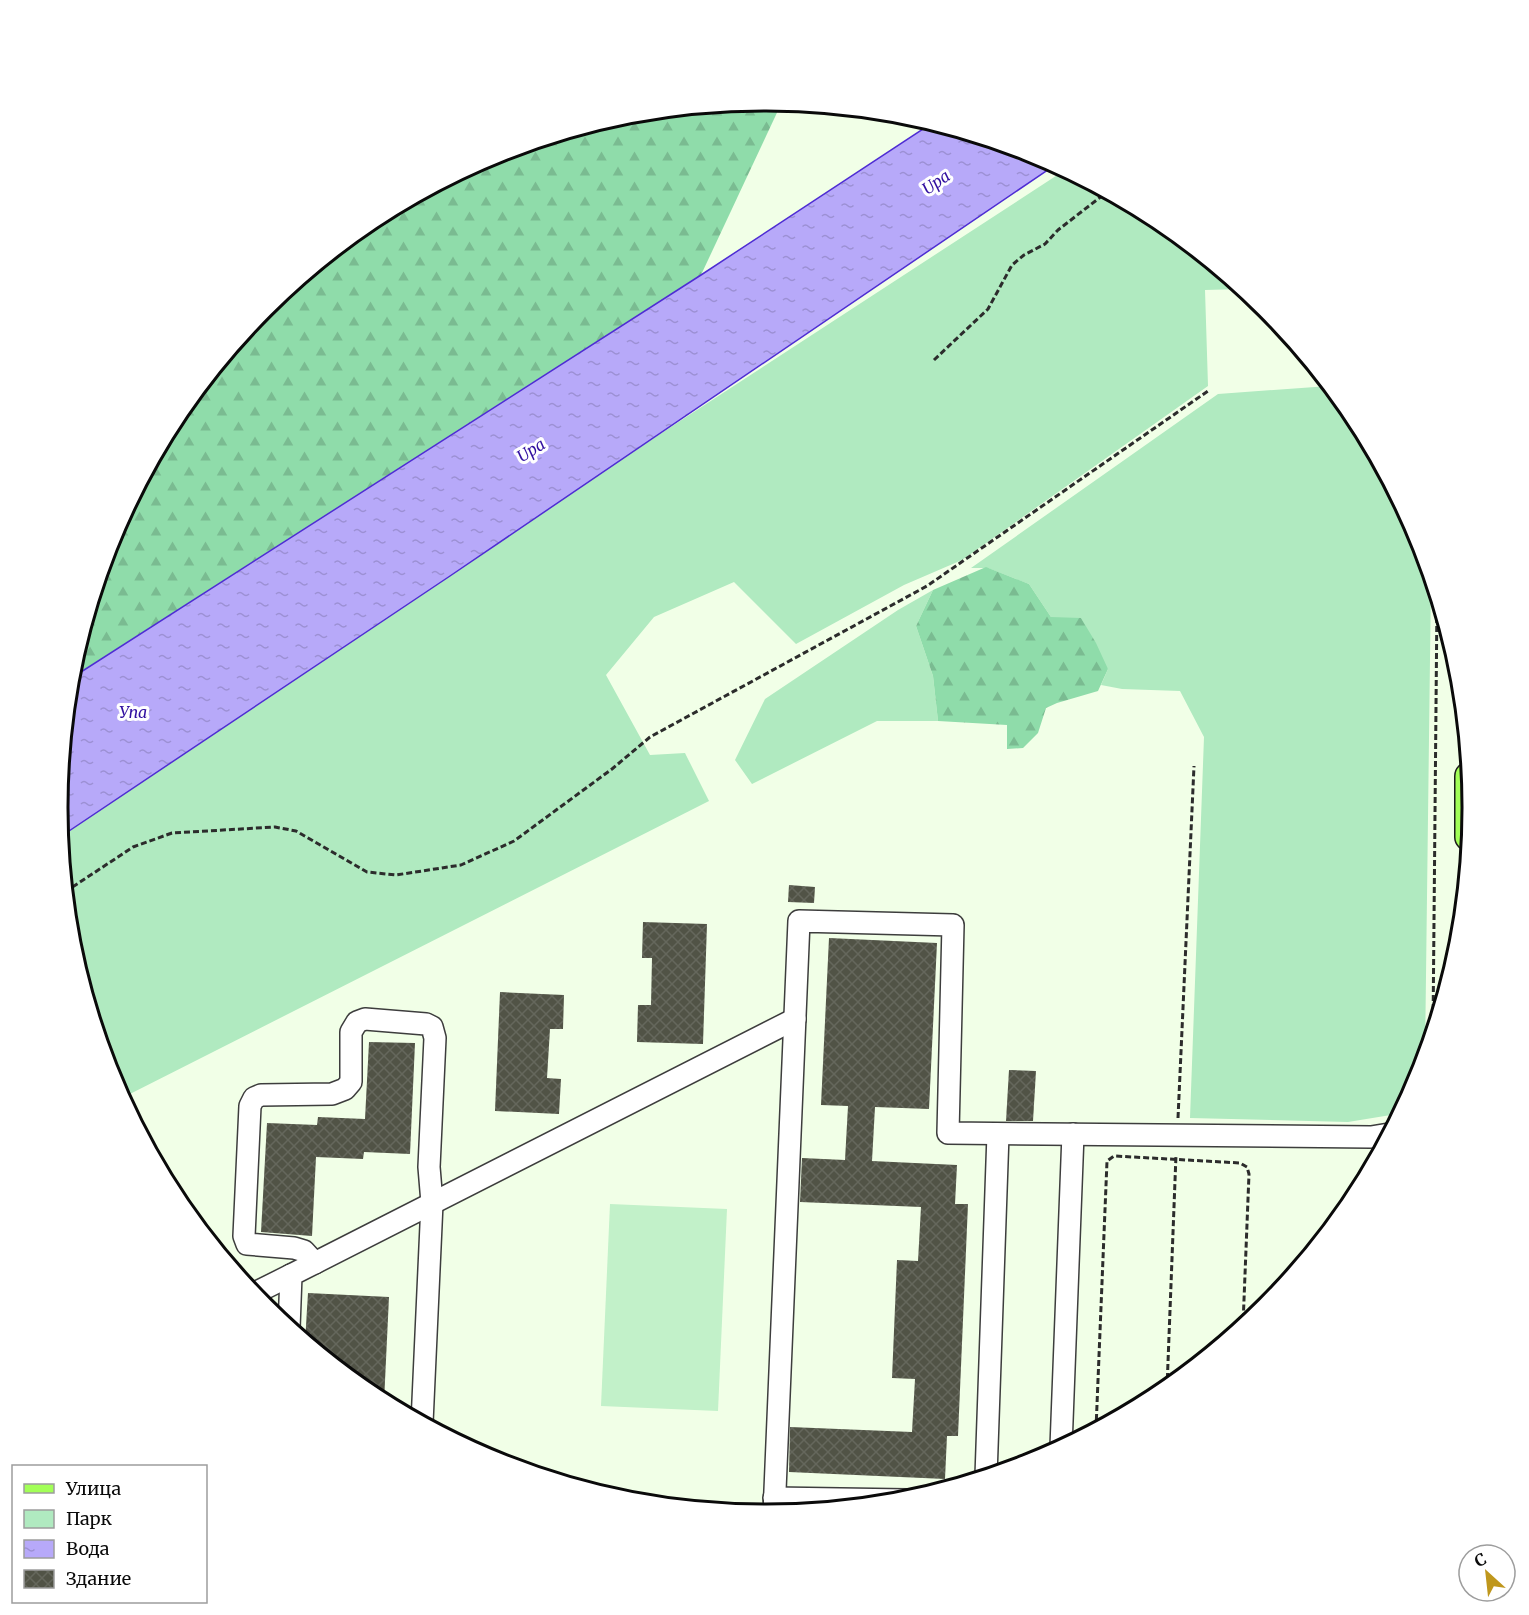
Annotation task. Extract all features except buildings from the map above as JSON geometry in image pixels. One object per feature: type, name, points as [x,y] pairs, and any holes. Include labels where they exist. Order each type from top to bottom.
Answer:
[{"type":"lane","points":[[774,1504],[799,921],[952,925],[948,1133],[1378,1137]]},
{"type":"lane","points":[[315,1263],[304,1251],[294,1248],[247,1244],[244,1236],[250,1106],[254,1098],[261,1095],[332,1094],[345,1089],[351,1082],[351,1032],[357,1022],[365,1019],[426,1024],[432,1027],[435,1038],[429,1167],[432,1203],[422,1415]]},
{"type":"lane","points":[[262,1290],[795,1019]]},
{"type":"lane","points":[[986,1469],[998,1134]]},
{"type":"lane","points":[[1061,1438],[1073,1134]]},
{"type":"lane","points":[[289,1317],[291,1275]]},
{"type":"path","points":[[934,360],[988,309],[1012,265],[1024,255],[1045,244],[1058,230],[1100,197]]},
{"type":"path","points":[[72,887],[133,847],[172,833],[275,827],[296,831],[367,872],[396,875],[461,865],[514,841],[612,769],[650,737],[927,586],[1208,391]]},
{"type":"path","points":[[1433,1004],[1437,623]]},
{"type":"path","points":[[1167,1376],[1194,766]]},
{"type":"path","points":[[1096,1420],[1107,1161],[1114,1156],[1240,1163],[1246,1167],[1249,1174],[1243,1313]]},
{"type":"green space","points":[[778,111],[701,275],[81,672],[104,583],[121,541],[139,499],[185,420],[240,348],[272,315],[305,283],[377,228],[456,182],[540,147],[584,134],[674,116]]},
{"type":"green space","points":[[1057,175],[1113,204],[1152,228],[1231,289],[1205,290],[1208,386],[962,560],[904,585],[796,644],[734,582],[654,617],[606,675],[650,755],[685,753],[709,801],[130,1094],[104,1032],[91,988],[73,898],[68,820]]},
{"type":"green space","points":[[1320,387],[1344,420],[1390,499],[1431,602],[1425,1031],[1390,1115],[1348,1122],[1190,1118],[1204,737],[1180,691],[1122,689],[1101,685],[1108,669],[1051,617],[1029,584],[988,568],[971,568],[1218,394]]},
{"type":"green space","points":[[986,567],[1029,584],[1051,617],[1081,618],[1108,669],[1098,691],[1046,708],[1038,733],[1023,748],[1007,749],[1007,725],[938,721],[933,676],[916,626],[933,590]]},
{"type":"green space","points":[[933,590],[916,626],[933,676],[938,721],[877,721],[752,784],[735,760],[765,699],[898,610]]},
{"type":"green space","points":[[610,1204],[727,1209],[718,1411],[601,1406]]},
{"type":"water","name":"Упа","points":[[923,129],[989,147],[1047,171],[450,576],[69,831],[69,762],[73,717],[81,672],[701,275]]},
{"type":"water label","name":"Upa","points":[[936,182]]},
{"type":"water label","name":"Upa","points":[[531,450]]}]
